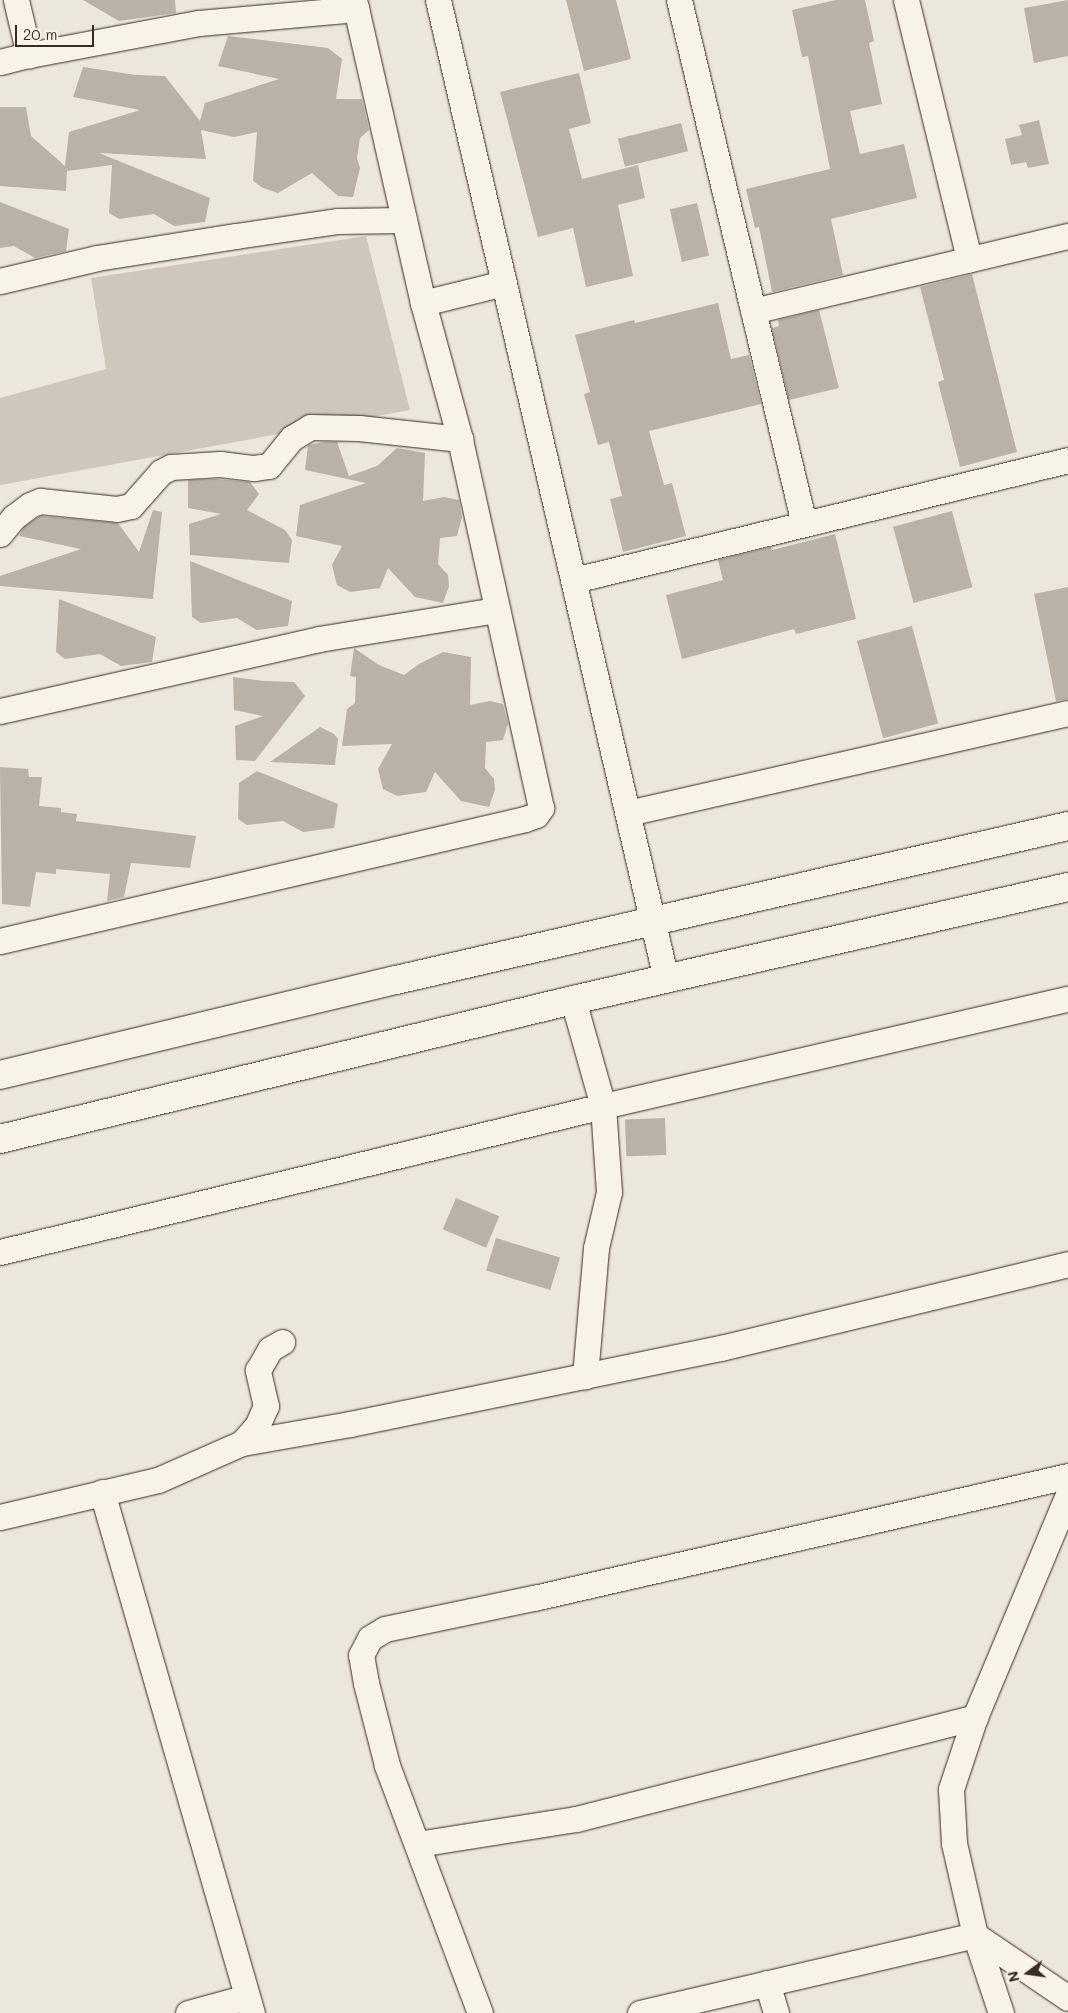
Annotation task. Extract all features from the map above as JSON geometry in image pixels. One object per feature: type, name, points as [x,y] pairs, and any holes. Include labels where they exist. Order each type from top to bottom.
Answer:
[{"type":"main road","points":[[0,1075],[653,921],[1068,826]]},
{"type":"main road","points":[[0,1139],[666,978],[1068,887]]},
{"type":"street","points":[[16,0],[30,54]]},
{"type":"street","points":[[438,0],[666,978]]},
{"type":"street","points":[[679,0],[804,524]]},
{"type":"street","points":[[906,0],[969,259]]},
{"type":"street","points":[[0,62],[30,54],[199,23],[355,4],[423,303],[460,439],[541,808],[536,815],[0,941]]},
{"type":"street","points":[[0,281],[97,258],[236,236],[338,221],[404,220]]},
{"type":"street","points":[[753,311],[1068,236]]},
{"type":"street","points":[[423,303],[504,283]]},
{"type":"street","points":[[0,534],[14,517],[30,505],[40,501],[117,509],[131,506],[161,472],[171,467],[220,464],[254,468],[269,466],[292,438],[310,427],[359,428],[460,439]]},
{"type":"street","points":[[574,580],[1068,460]]},
{"type":"street","points":[[0,711],[319,639],[497,610]]},
{"type":"street","points":[[628,813],[1068,713]]},
{"type":"street","points":[[0,1252],[603,1106],[1068,999]]},
{"type":"street","points":[[573,1000],[603,1106],[609,1192],[596,1248],[585,1377]]},
{"type":"street","points":[[0,1517],[158,1480],[242,1444],[585,1377],[721,1348],[1068,1264]]},
{"type":"street","points":[[242,1444],[257,1426],[266,1406],[258,1370],[270,1349],[282,1342]]},
{"type":"street","points":[[480,2013],[387,1765],[361,1655],[370,1638],[385,1629],[534,1598],[1068,1476]]},
{"type":"street","points":[[102,1492],[249,2005],[188,2013]]},
{"type":"street","points":[[1001,2013],[975,1935],[954,1843],[951,1789],[975,1717],[1068,1495]]},
{"type":"street","points":[[418,1844],[576,1819],[975,1717]]},
{"type":"street","points":[[640,2013],[975,1935],[1068,1998]]},
{"type":"street","points":[[767,1983],[776,2013]]},
{"type":"shaded area","points":[[366,236],[410,410],[0,485],[0,398],[106,369],[91,278]]},
{"type":"building","points":[[83,0],[175,0],[176,13],[119,21]]},
{"type":"building","points":[[566,0],[616,0],[631,59],[584,71]]},
{"type":"building","points":[[836,0],[865,0],[874,41],[869,43],[882,104],[850,111],[860,154],[904,144],[917,198],[831,219],[843,275],[772,292],[759,227],[755,228],[746,189],[830,169],[808,56],[802,57],[792,10]]},
{"type":"building","points":[[1068,0],[1068,56],[1034,63],[1024,8]]},
{"type":"building","points":[[228,36],[328,48],[342,59],[336,99],[362,99],[369,130],[360,138],[357,158],[360,168],[353,197],[338,196],[312,173],[278,193],[263,188],[253,181],[257,132],[234,137],[201,130],[206,159],[99,153],[210,198],[205,222],[174,226],[154,214],[119,219],[109,213],[112,165],[67,171],[66,191],[0,186],[0,107],[26,107],[31,136],[65,166],[69,132],[140,110],[73,97],[83,67],[136,75],[165,76],[200,121],[205,103],[279,79],[218,66]]},
{"type":"building","points":[[579,73],[591,123],[569,129],[582,179],[638,165],[645,198],[618,205],[633,276],[586,287],[573,228],[538,237],[500,92]]},
{"type":"building","points":[[1039,120],[1049,164],[1028,168],[1026,162],[1011,165],[1005,139],[1022,135],[1019,125]]},
{"type":"building","points":[[681,123],[688,151],[625,167],[618,139]]},
{"type":"building","points":[[0,202],[69,229],[66,251],[35,258],[14,246],[0,248]]},
{"type":"building","points":[[697,203],[709,256],[682,262],[670,209]]},
{"type":"building","points":[[972,274],[1017,452],[960,467],[938,382],[944,380],[920,287]]},
{"type":"building","points":[[718,303],[731,359],[749,355],[761,404],[649,431],[664,485],[672,483],[686,536],[623,552],[610,499],[622,496],[609,442],[598,445],[584,394],[590,392],[575,335],[634,320],[635,323]]},
{"type":"building","points":[[819,310],[839,388],[789,400],[772,328],[779,326],[778,320]]},
{"type":"building","points":[[337,442],[349,476],[377,466],[397,448],[425,453],[423,501],[444,497],[459,500],[462,517],[457,536],[440,538],[438,564],[448,575],[449,586],[443,603],[415,597],[388,568],[380,588],[350,592],[337,585],[332,565],[342,546],[296,536],[300,505],[366,483],[305,470],[308,445]]},
{"type":"building","points":[[216,479],[250,482],[259,494],[247,510],[285,530],[292,540],[289,563],[190,555],[189,524],[221,514],[188,508],[188,480]]},
{"type":"building","points":[[153,510],[162,512],[153,599],[0,586],[0,576],[81,549],[19,536],[24,527],[37,518],[42,516],[118,523],[139,552]]},
{"type":"building","points":[[952,511],[972,587],[914,603],[893,527]]},
{"type":"building","points":[[835,534],[856,619],[796,634],[794,629],[682,659],[666,595],[723,580],[718,560],[771,547],[772,550]]},
{"type":"building","points":[[190,561],[292,601],[288,626],[257,630],[237,618],[201,623],[192,617]]},
{"type":"building","points":[[1068,587],[1068,699],[1056,701],[1034,594]]},
{"type":"building","points":[[59,599],[156,637],[152,662],[121,666],[100,654],[65,659],[56,652]]},
{"type":"building","points":[[912,626],[938,724],[883,738],[857,641]]},
{"type":"building","points":[[354,648],[379,665],[404,675],[419,664],[443,652],[471,657],[470,705],[490,701],[503,704],[508,724],[503,740],[486,742],[485,768],[494,779],[495,790],[489,807],[461,801],[435,772],[426,792],[397,796],[383,789],[378,769],[392,744],[342,746],[347,709],[355,703],[356,677],[350,676]]},
{"type":"building","points":[[233,677],[294,682],[305,696],[255,761],[236,760],[235,726],[263,716],[234,710]]},
{"type":"building","points":[[320,727],[334,734],[338,739],[335,765],[270,762]]},
{"type":"building","points":[[0,767],[28,769],[29,777],[42,777],[39,806],[61,808],[61,812],[77,814],[76,821],[196,836],[190,868],[131,863],[124,897],[107,901],[110,874],[56,869],[56,874],[36,872],[30,907],[2,904]]},
{"type":"building","points":[[257,771],[338,804],[334,828],[303,832],[283,821],[247,825],[238,819],[239,783]]},
{"type":"building","points":[[665,1118],[666,1155],[626,1156],[625,1119]]},
{"type":"building","points":[[456,1198],[499,1216],[486,1248],[443,1229]]},
{"type":"building","points":[[496,1238],[560,1258],[550,1290],[486,1271]]}]
